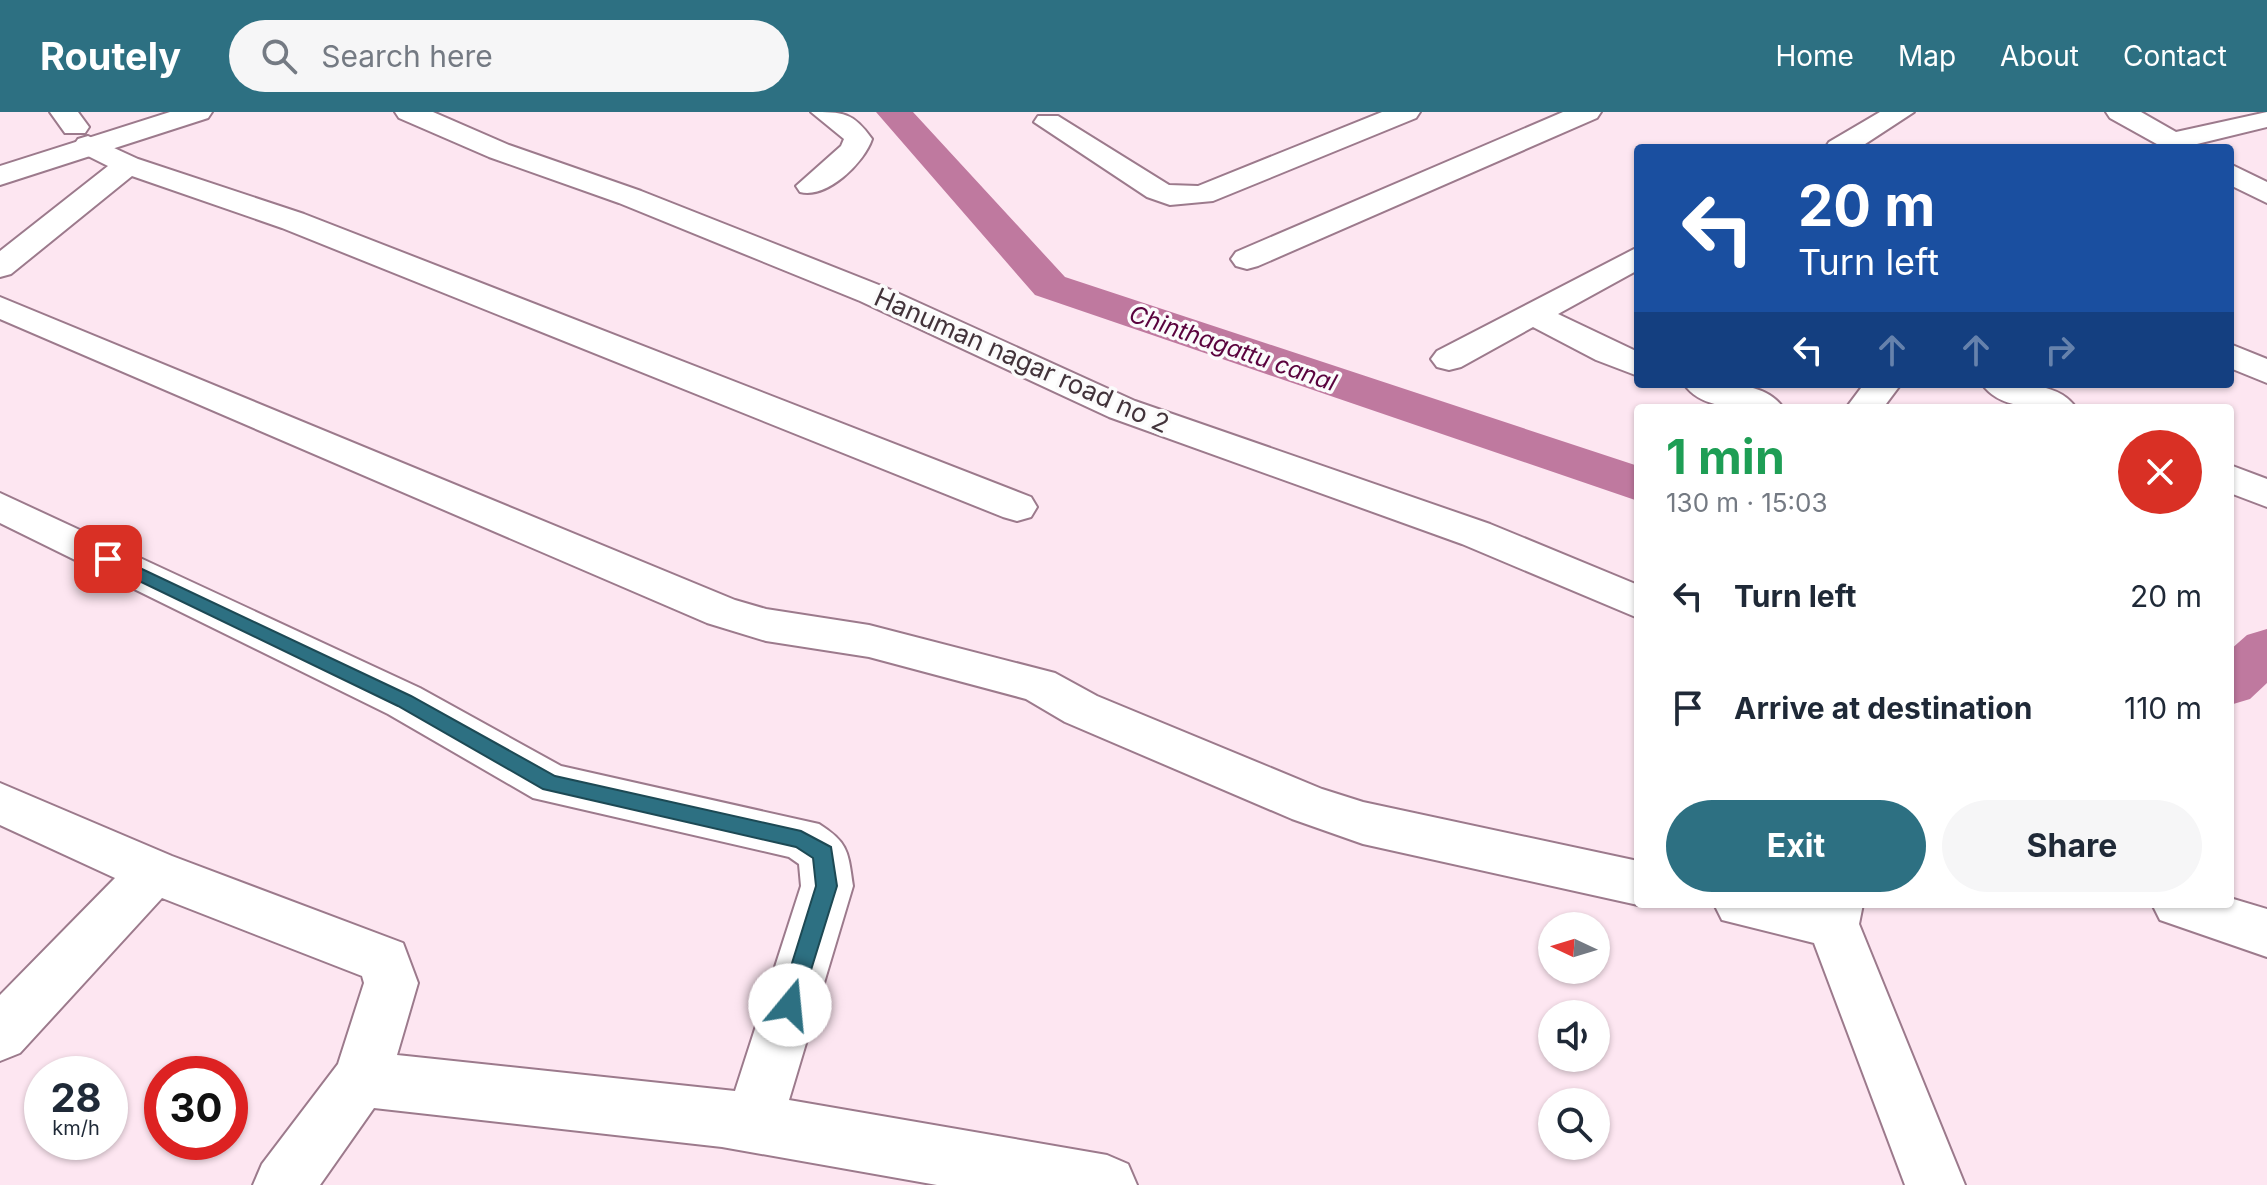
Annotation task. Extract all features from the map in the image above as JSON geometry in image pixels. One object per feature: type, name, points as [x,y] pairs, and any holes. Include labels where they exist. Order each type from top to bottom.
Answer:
[{"type":"street","points":[[0,153],[126,112]]},
{"type":"street","points":[[0,176],[75,128],[198,112]]},
{"type":"street","name":"Hanuman nagar road no 2","points":[[409,112],[499,151],[630,197],[872,294],[1122,409],[1476,534],[1634,600]]},
{"type":"street","points":[[811,186],[854,150],[858,139],[849,127],[825,112]]},
{"type":"street","points":[[1036,117],[1082,112]]},
{"type":"street","points":[[1036,117],[1158,191],[1187,197],[1202,195],[1406,112]]},
{"type":"street","points":[[1247,259],[1587,112]]},
{"type":"street","points":[[1848,112],[1882,140]]},
{"type":"street","points":[[1860,144],[1882,140],[1900,112]]},
{"type":"street","points":[[2120,112],[2177,144]]},
{"type":"street","points":[[2182,144],[2267,119]]},
{"type":"street","points":[[75,128],[128,165],[293,221],[1017,507]]},
{"type":"street","points":[[0,267],[128,165]]},
{"type":"street","points":[[2234,175],[2267,195]]},
{"type":"street","points":[[2234,207],[2267,195]]},
{"type":"street","points":[[1449,359],[1634,259]]},
{"type":"street","points":[[0,307],[722,612],[766,625],[869,641],[1039,685],[1081,709],[1309,805],[1363,823],[1634,882]]},
{"type":"street","points":[[1533,314],[1634,363]]},
{"type":"street","points":[[2234,357],[2267,372]]},
{"type":"street","points":[[1712,388],[1754,404]]},
{"type":"street","points":[[1867,404],[1880,388]]},
{"type":"street","points":[[2010,388],[2048,404]]},
{"type":"street","points":[[2234,480],[2267,494]]},
{"type":"street","points":[[0,507],[404,701],[550,784],[801,839],[823,853],[827,886],[753,1124]]},
{"type":"street","points":[[0,803],[154,872],[384,960],[391,983],[361,1079],[283,1185]]},
{"type":"street","points":[[0,1034],[154,872]]},
{"type":"street","points":[[1778,908],[1835,914],[1935,1185]]},
{"type":"street","points":[[2190,908],[2267,933]]},
{"type":"street","points":[[361,1079],[753,1124],[1107,1185]]},
{"type":"waterway","name":"Chinthagattu canal","points":[[894,112],[1050,286],[1634,483]]},
{"type":"waterway","name":"Chinthagattu canal","points":[[2234,679],[2267,650]]},
{"type":"route","points":[[108,559],[404,701],[550,784],[801,839],[823,853],[827,886],[790,1005]]}]
